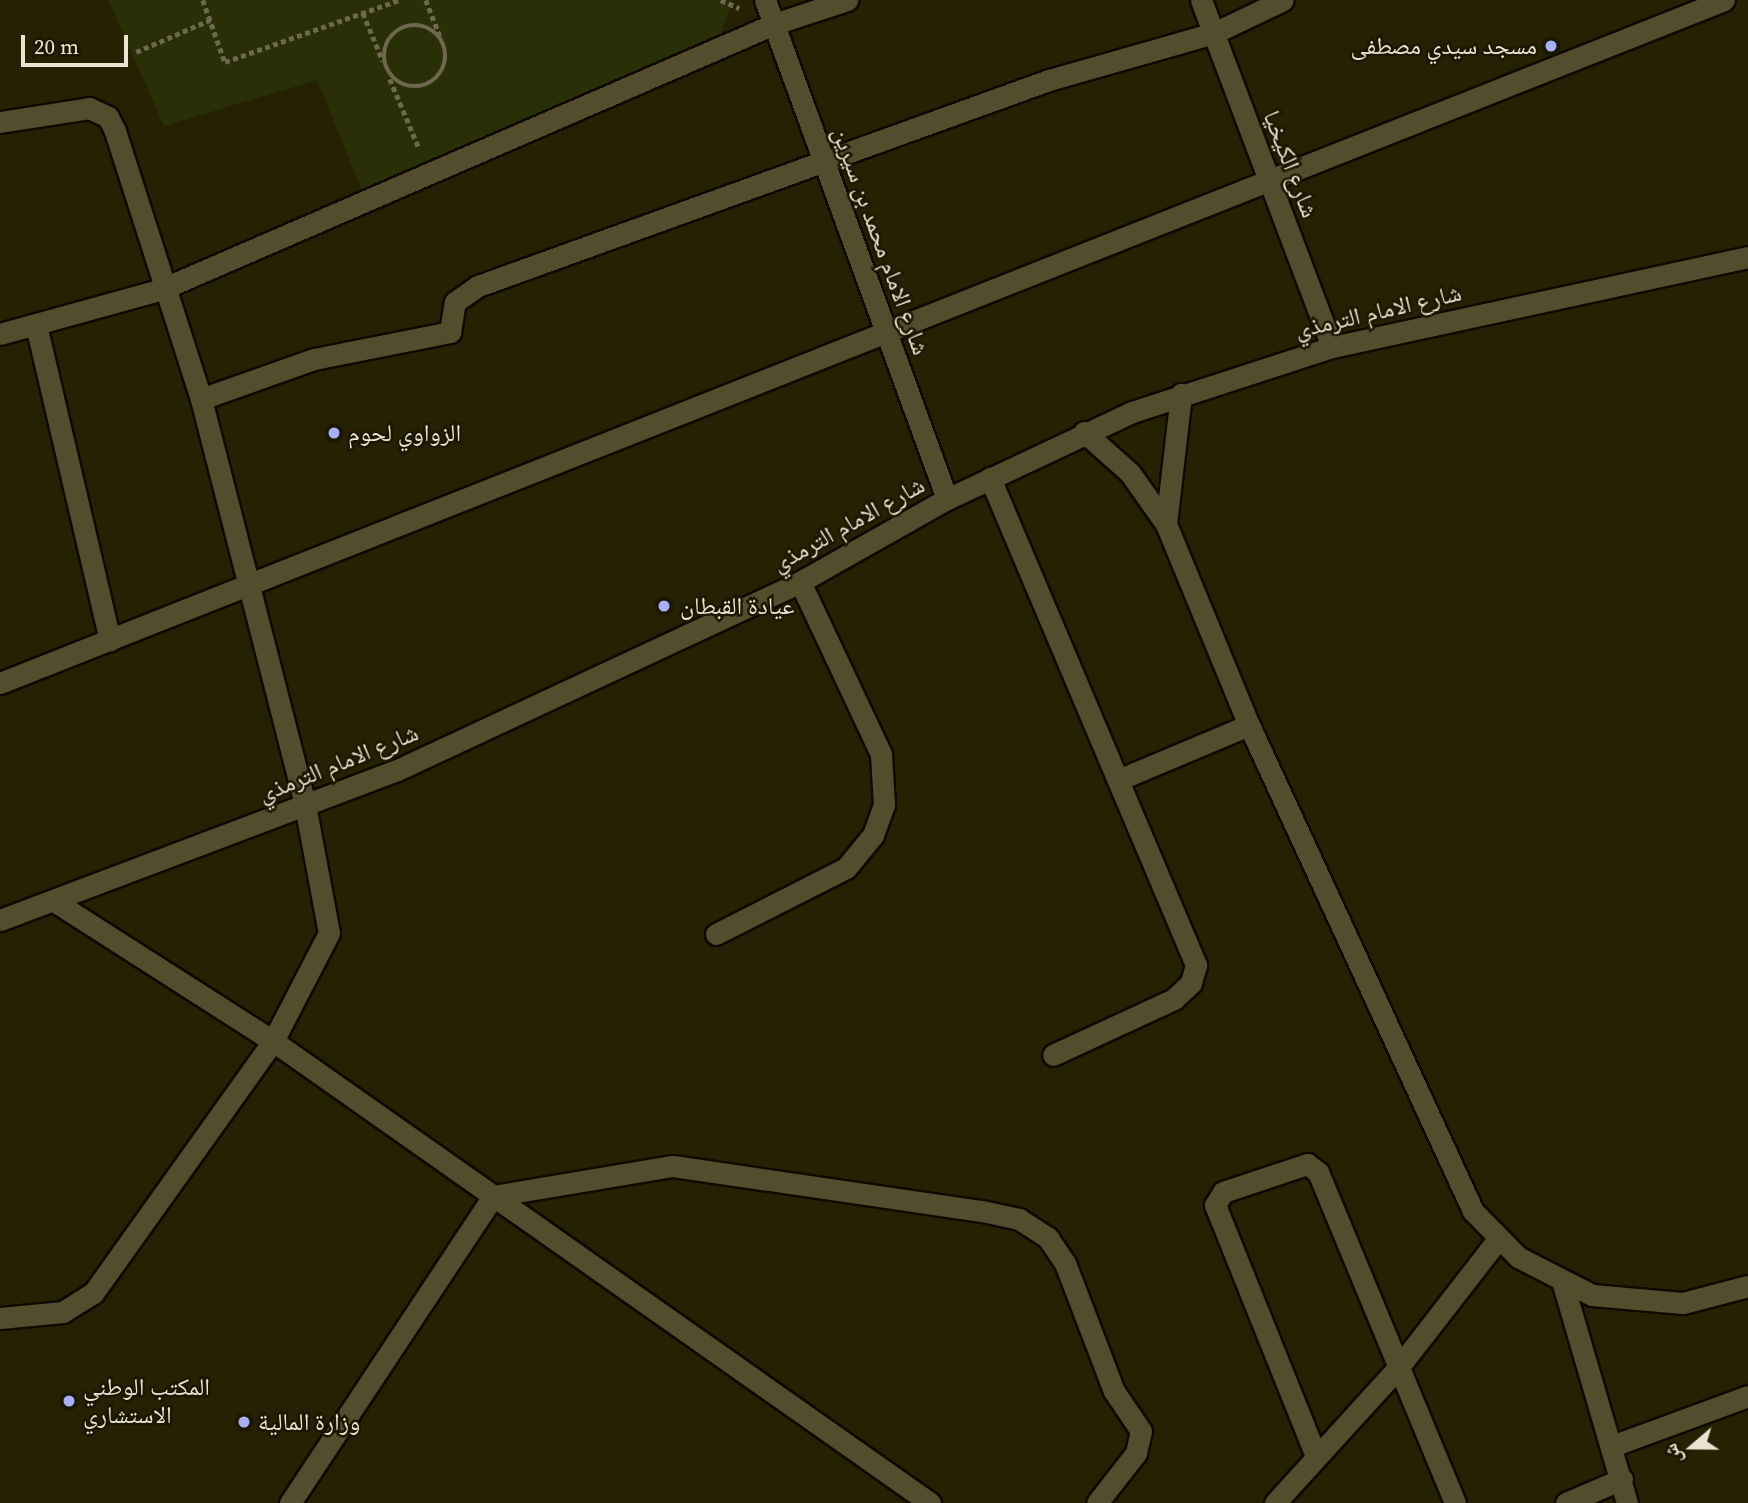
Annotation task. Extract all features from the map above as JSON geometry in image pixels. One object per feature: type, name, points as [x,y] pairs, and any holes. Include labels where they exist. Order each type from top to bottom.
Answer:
[{"type":"street","name":"شارع الامام محمد بن سيرين","points":[[765,0],[947,499]]},
{"type":"street","points":[[0,334],[162,289],[775,24],[848,0]]},
{"type":"street","name":"شارع الكيخيا","points":[[1201,0],[1332,347]]},
{"type":"street","points":[[201,399],[314,359],[450,331],[455,302],[478,286],[1049,80],[1214,33],[1283,0]]},
{"type":"street","points":[[0,683],[1268,176],[1724,0]]},
{"type":"street","points":[[0,122],[89,108],[108,117],[162,289],[201,399],[245,587],[304,805],[329,933],[273,1041],[93,1293],[63,1312],[0,1318]]},
{"type":"street","name":"شارع الامام الترمذي","points":[[0,920],[57,903],[395,771],[800,582],[947,499],[1084,432],[1181,394],[1332,347],[1748,257]]},
{"type":"street","points":[[36,325],[110,640]]},
{"type":"street","points":[[1166,524],[1181,394]]},
{"type":"street","points":[[1084,432],[1130,473],[1166,524],[1248,725],[1453,1180],[1497,1239],[1563,1284],[1653,1304],[1748,1286]]},
{"type":"street","points":[[990,478],[1195,957],[1194,976],[1174,999],[1053,1055]]},
{"type":"street","points":[[716,934],[846,868],[873,835],[884,805],[881,754],[800,582]]},
{"type":"street","points":[[1118,780],[1248,725]]},
{"type":"street","points":[[57,903],[273,1041],[930,1503]]},
{"type":"street","points":[[1316,1456],[1216,1210],[1219,1196],[1302,1164],[1315,1168],[1455,1503]]},
{"type":"street","points":[[290,1503],[493,1196],[673,1166],[1019,1219],[1048,1238],[1065,1263],[1114,1391],[1141,1431],[1143,1442],[1097,1503]]},
{"type":"street","points":[[1275,1503],[1398,1368],[1497,1239]]},
{"type":"street","points":[[1563,1284],[1627,1503]]},
{"type":"street","points":[[1612,1446],[1748,1396]]},
{"type":"street","points":[[1566,1503],[1622,1479]]},
{"type":"path","points":[[203,0],[225,62],[363,13],[386,2],[399,0]]},
{"type":"path","points":[[426,0],[443,43],[445,65],[423,86],[402,84],[387,70],[384,50],[401,28],[430,29],[443,43]]},
{"type":"path","points":[[363,13],[425,162]]},
{"type":"path","points":[[136,52],[210,20]]},
{"type":"green space","points":[[108,0],[732,0],[715,51],[363,193],[317,80],[164,126]]},
{"type":"place","name":"مسجد سيدي مصطفى","points":[[1551,46]]},
{"type":"place","name":"الزواوي لحوم","points":[[334,433]]},
{"type":"place","name":"عيادة القبطان","points":[[664,606]]},
{"type":"place","name":"المكتب الوطني الاستشاري","points":[[69,1401]]},
{"type":"place","name":"وزارة المالية","points":[[244,1422]]}]
